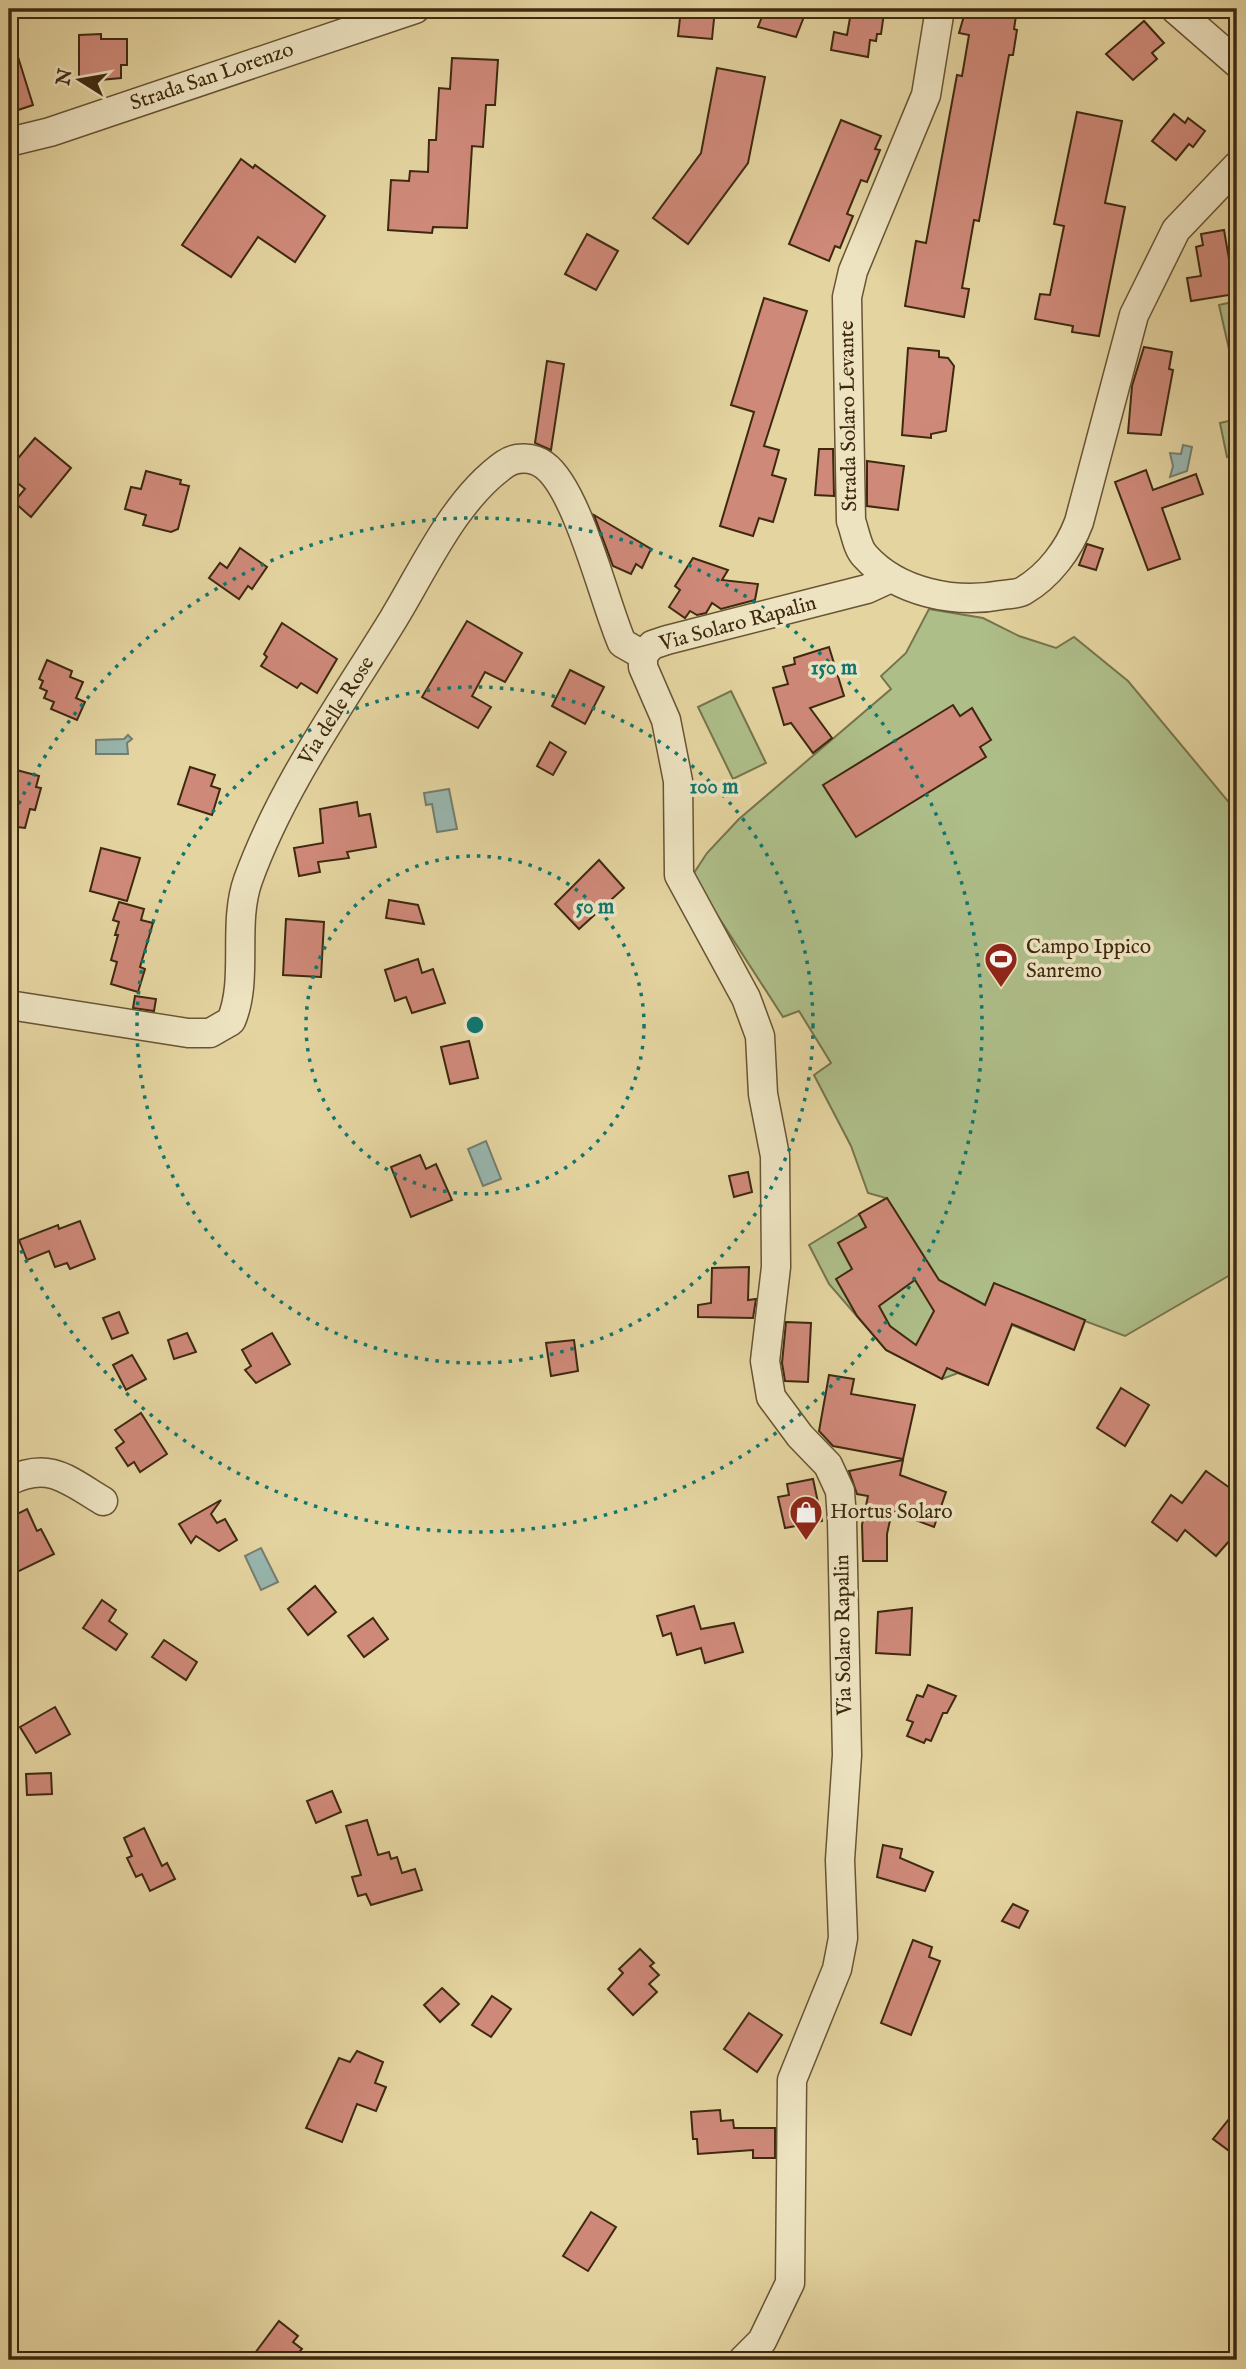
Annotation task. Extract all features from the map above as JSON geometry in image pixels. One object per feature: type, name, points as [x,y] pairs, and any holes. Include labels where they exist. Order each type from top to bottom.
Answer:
[{"type":"street","name":"Strada San Lorenzo","points":[[9,142],[50,132],[415,9]]},
{"type":"street","name":"Strada Solaro Levante","points":[[940,9],[926,95],[853,271],[846,297],[851,521],[863,554],[891,578],[951,598],[977,600],[1022,592],[1053,566],[1072,543],[1134,315],[1161,255],[1176,230],[1237,166]]},
{"type":"street","points":[[1175,9],[1237,63]]},
{"type":"street","name":"Via delle Rose","points":[[9,1005],[188,1033],[210,1033],[231,1021],[238,990],[237,942],[246,884],[278,806],[457,515],[506,463],[524,458],[543,464],[553,474],[578,517],[622,643],[643,654]]},
{"type":"street","name":"Via Solaro Rapalin","points":[[743,2360],[762,2341],[790,2283],[792,2080],[837,1969],[843,1938],[840,1860],[847,1755],[842,1520],[840,1491],[828,1465],[800,1436],[771,1397],[765,1361],[776,1267],[775,1156],[763,1094],[760,1036],[746,998],[679,875],[678,780],[666,720],[643,667],[643,654],[652,645],[667,640],[867,589],[891,578]]},
{"type":"street","points":[[9,1480],[26,1472],[57,1474],[103,1501]]},
{"type":"green space","points":[[1237,301],[1237,366],[1233,367],[1219,305]]},
{"type":"green space","points":[[1237,419],[1237,455],[1227,457],[1220,423]]},
{"type":"green space","name":"Campo Ippico Sanremo","points":[[929,609],[983,618],[1019,636],[1056,648],[1074,637],[1128,681],[1237,812],[1237,1271],[1125,1336],[1085,1321],[1074,1350],[1012,1325],[988,1385],[958,1373],[942,1379],[886,1350],[829,1284],[809,1245],[886,1198],[868,1193],[851,1146],[814,1075],[831,1063],[799,1011],[783,1017],[692,876],[707,853],[739,819],[891,689],[881,676],[906,653]]},
{"type":"green space","points":[[731,691],[766,763],[733,779],[698,707]]},
{"type":"water","points":[[1183,445],[1192,447],[1187,471],[1170,477],[1173,466],[1170,453],[1181,454]]},
{"type":"water","points":[[128,735],[132,739],[127,743],[128,754],[96,754],[96,740],[124,739]]},
{"type":"water","points":[[449,789],[457,829],[437,832],[432,804],[426,805],[424,793]]},
{"type":"water","points":[[486,1141],[501,1179],[483,1186],[468,1149]]},
{"type":"water","points":[[261,1548],[278,1582],[261,1590],[245,1556]]},
{"type":"building","points":[[681,9],[715,9],[712,39],[678,36]]},
{"type":"building","points":[[765,9],[807,9],[796,37],[758,27]]},
{"type":"building","points":[[966,9],[1017,9],[1014,29],[1017,30],[1013,55],[1009,55],[979,221],[974,220],[962,288],[969,289],[964,317],[905,306],[916,241],[926,243],[957,75],[962,76],[969,35],[959,33]]},
{"type":"building","points":[[851,12],[884,13],[881,34],[877,34],[876,41],[870,40],[868,57],[831,50],[834,32],[847,35]]},
{"type":"building","points":[[1144,21],[1164,43],[1152,53],[1157,59],[1133,80],[1106,54]]},
{"type":"building","points":[[101,34],[101,39],[127,39],[127,65],[121,65],[121,78],[79,82],[79,35]]},
{"type":"building","points":[[13,41],[33,105],[9,113],[9,42]]},
{"type":"building","points":[[452,58],[498,60],[495,105],[486,105],[483,147],[472,146],[467,228],[433,227],[432,233],[388,230],[391,180],[409,181],[410,171],[428,172],[429,140],[436,140],[439,88],[450,89]]},
{"type":"building","points":[[717,68],[765,77],[748,163],[688,244],[653,218],[701,153]]},
{"type":"building","points":[[1077,112],[1122,121],[1105,203],[1125,207],[1099,336],[1072,332],[1073,326],[1035,319],[1040,294],[1050,295],[1064,226],[1054,224]]},
{"type":"building","points":[[1174,114],[1185,123],[1188,118],[1205,131],[1193,147],[1189,144],[1176,160],[1152,141]]},
{"type":"building","points":[[841,120],[881,136],[875,149],[880,150],[867,182],[861,180],[847,214],[853,216],[840,248],[835,246],[829,261],[789,244]]},
{"type":"building","points":[[241,159],[253,168],[255,165],[325,216],[295,262],[258,237],[231,277],[182,245]]},
{"type":"building","points":[[1224,230],[1235,294],[1191,301],[1187,278],[1201,276],[1196,247],[1203,245],[1201,234]]},
{"type":"building","points":[[587,234],[618,251],[596,290],[565,274]]},
{"type":"building","points":[[764,298],[807,311],[764,446],[779,450],[772,475],[786,479],[773,522],[759,518],[753,536],[720,526],[754,412],[731,405]]},
{"type":"building","points":[[1144,347],[1172,352],[1169,369],[1173,370],[1161,435],[1128,433],[1132,386]]},
{"type":"building","points":[[908,348],[939,351],[939,357],[948,358],[954,366],[946,431],[931,434],[931,438],[902,435]]},
{"type":"building","points":[[547,361],[564,364],[551,450],[535,443]]},
{"type":"building","points":[[35,438],[71,468],[31,517],[14,502],[25,489],[9,476],[9,469]]},
{"type":"building","points":[[819,449],[833,449],[834,496],[815,495]]},
{"type":"building","points":[[867,461],[904,466],[898,510],[867,506]]},
{"type":"building","points":[[1146,470],[1153,490],[1196,474],[1203,494],[1162,508],[1180,559],[1148,570],[1115,482]]},
{"type":"building","points":[[146,471],[181,480],[180,484],[189,486],[178,529],[171,532],[143,525],[146,515],[125,509],[131,487],[141,489]]},
{"type":"building","points":[[594,515],[651,549],[642,568],[636,564],[631,574],[613,566]]},
{"type":"building","points":[[1087,544],[1103,549],[1096,570],[1079,565]]},
{"type":"building","points":[[240,548],[267,567],[252,589],[248,586],[239,599],[209,578],[220,563],[227,568]]},
{"type":"building","points":[[693,558],[728,570],[722,580],[758,584],[755,600],[721,609],[712,603],[706,613],[697,615],[690,611],[685,618],[669,607],[680,590],[675,586]]},
{"type":"building","points":[[467,621],[522,653],[505,682],[485,672],[472,696],[491,707],[478,728],[422,697]]},
{"type":"building","points":[[282,623],[337,659],[317,693],[301,683],[297,688],[261,666],[267,657],[264,654]]},
{"type":"building","points":[[829,647],[844,696],[810,708],[832,738],[813,753],[791,723],[784,725],[773,688],[788,684],[783,667],[795,664],[794,658]]},
{"type":"building","points":[[47,660],[72,671],[70,677],[83,682],[76,698],[85,702],[77,720],[51,709],[54,702],[44,698],[47,691],[40,688],[43,681],[39,679]]},
{"type":"building","points":[[570,670],[604,687],[585,724],[552,706]]},
{"type":"building","points":[[953,705],[960,716],[972,708],[991,740],[980,747],[986,757],[856,837],[823,785]]},
{"type":"building","points":[[550,742],[566,752],[553,775],[537,766]]},
{"type":"building","points":[[190,767],[215,775],[211,786],[220,789],[212,815],[178,804]]},
{"type":"building","points":[[9,768],[39,776],[36,787],[41,788],[35,810],[30,809],[25,828],[9,826]]},
{"type":"building","points":[[357,802],[359,816],[370,814],[376,847],[347,852],[349,858],[318,862],[320,872],[299,876],[294,848],[323,843],[320,809]]},
{"type":"building","points":[[101,848],[140,858],[127,901],[90,891]]},
{"type":"building","points":[[599,860],[624,888],[579,929],[555,904]]},
{"type":"building","points":[[389,900],[418,905],[424,924],[386,918]]},
{"type":"building","points":[[119,902],[144,909],[141,920],[153,923],[140,967],[145,969],[138,992],[111,984],[117,962],[111,960],[119,922],[113,920]]},
{"type":"building","points":[[286,919],[324,922],[321,977],[283,975]]},
{"type":"building","points":[[418,959],[422,973],[433,969],[445,1003],[412,1013],[406,997],[395,1001],[385,970]]},
{"type":"building","points":[[135,996],[156,999],[154,1011],[133,1008]]},
{"type":"building","points":[[469,1041],[478,1078],[450,1084],[441,1047]]},
{"type":"building","points":[[420,1155],[426,1169],[436,1164],[452,1200],[411,1217],[391,1167]]},
{"type":"building","points":[[748,1172],[752,1192],[734,1197],[729,1176]]},
{"type":"building","points":[[887,1198],[939,1280],[985,1305],[994,1283],[1085,1320],[1074,1350],[1012,1324],[988,1385],[947,1368],[942,1379],[886,1350],[857,1316],[836,1279],[852,1269],[838,1243],[866,1227],[859,1214]],"holes":[[[915,1280],[934,1311],[916,1345],[890,1326],[879,1306]]]},
{"type":"building","points":[[80,1221],[95,1259],[70,1269],[67,1263],[55,1267],[49,1251],[27,1260],[19,1240],[58,1225],[59,1229]]},
{"type":"building","points":[[749,1267],[748,1300],[756,1299],[753,1318],[698,1317],[698,1305],[711,1303],[712,1268]]},
{"type":"building","points":[[119,1312],[128,1333],[112,1339],[103,1318]]},
{"type":"building","points":[[786,1322],[811,1323],[808,1382],[785,1381],[782,1363]]},
{"type":"building","points":[[187,1333],[196,1352],[174,1359],[168,1340]]},
{"type":"building","points":[[272,1333],[290,1364],[256,1383],[245,1370],[251,1366],[242,1350]]},
{"type":"building","points":[[574,1340],[578,1371],[551,1376],[546,1343]]},
{"type":"building","points":[[132,1355],[146,1379],[126,1390],[113,1365]]},
{"type":"building","points":[[829,1375],[854,1379],[851,1394],[915,1405],[903,1459],[833,1446],[819,1431]]},
{"type":"building","points":[[1121,1388],[1149,1405],[1125,1446],[1097,1428]]},
{"type":"building","points":[[141,1413],[167,1454],[140,1472],[134,1462],[128,1466],[116,1448],[124,1442],[115,1430]]},
{"type":"building","points":[[903,1460],[900,1475],[946,1492],[934,1527],[892,1511],[887,1534],[887,1561],[863,1561],[862,1525],[868,1496],[857,1494],[849,1471]]},
{"type":"building","points":[[1206,1471],[1237,1493],[1237,1532],[1216,1556],[1185,1530],[1177,1541],[1152,1522],[1171,1495],[1182,1503]]},
{"type":"building","points":[[813,1479],[822,1521],[785,1528],[778,1497],[789,1495],[787,1484]]},
{"type":"building","points":[[221,1500],[211,1514],[217,1523],[225,1519],[237,1540],[219,1551],[196,1536],[191,1543],[179,1524]]},
{"type":"building","points":[[27,1509],[37,1531],[41,1529],[54,1554],[15,1573],[9,1560],[9,1518]]},
{"type":"building","points":[[315,1586],[336,1612],[308,1635],[288,1609]]},
{"type":"building","points":[[102,1600],[116,1610],[109,1621],[127,1634],[116,1650],[83,1628]]},
{"type":"building","points":[[694,1606],[701,1629],[734,1623],[743,1652],[705,1663],[701,1648],[677,1655],[671,1633],[663,1636],[657,1616]]},
{"type":"building","points":[[912,1608],[910,1655],[876,1653],[878,1612]]},
{"type":"building","points":[[373,1618],[388,1639],[364,1657],[348,1636]]},
{"type":"building","points":[[164,1640],[197,1662],[186,1680],[152,1657]]},
{"type":"building","points":[[928,1685],[956,1696],[947,1713],[943,1713],[931,1741],[926,1739],[924,1743],[907,1736],[913,1722],[907,1720],[917,1695],[923,1697]]},
{"type":"building","points":[[55,1707],[70,1734],[36,1753],[20,1727]]},
{"type":"building","points":[[51,1773],[52,1794],[27,1795],[26,1774]]},
{"type":"building","points":[[332,1791],[341,1812],[316,1823],[307,1801]]},
{"type":"building","points":[[367,1820],[378,1855],[389,1852],[391,1859],[397,1857],[402,1873],[415,1869],[422,1890],[371,1905],[366,1894],[358,1896],[352,1877],[361,1875],[346,1826]]},
{"type":"building","points":[[144,1828],[162,1866],[167,1863],[175,1879],[150,1891],[142,1874],[136,1877],[127,1858],[132,1856],[124,1838]]},
{"type":"building","points":[[883,1845],[902,1849],[900,1858],[933,1872],[925,1891],[877,1877]]},
{"type":"building","points":[[1013,1904],[1028,1911],[1019,1928],[1002,1921]]},
{"type":"building","points":[[913,1940],[932,1947],[929,1957],[940,1961],[911,2035],[881,2023]]},
{"type":"building","points":[[640,1949],[654,1963],[650,1966],[659,1975],[649,1984],[657,1992],[633,2015],[608,1989],[623,1973],[619,1969]]},
{"type":"building","points":[[442,1988],[459,2004],[440,2022],[424,2005]]},
{"type":"building","points":[[492,1996],[511,2009],[491,2037],[472,2025]]},
{"type":"building","points":[[749,2013],[782,2035],[757,2072],[724,2049]]},
{"type":"building","points":[[357,2051],[383,2062],[375,2083],[386,2087],[376,2111],[357,2104],[342,2142],[306,2128],[339,2058],[350,2062]]},
{"type":"building","points":[[1237,2109],[1237,2138],[1228,2150],[1213,2139]]},
{"type":"building","points":[[720,2110],[721,2121],[733,2120],[734,2128],[775,2128],[775,2158],[753,2158],[753,2150],[698,2154],[697,2139],[693,2139],[691,2112]]},
{"type":"building","points":[[591,2212],[616,2227],[588,2271],[563,2256]]},
{"type":"building","points":[[279,2321],[298,2336],[293,2342],[302,2349],[292,2360],[264,2360],[255,2353]]},
{"type":"place","name":"Campo Ippico Sanremo","points":[[1001,989]]},
{"type":"place","name":"Hortus Solaro","points":[[806,1542]]}]
